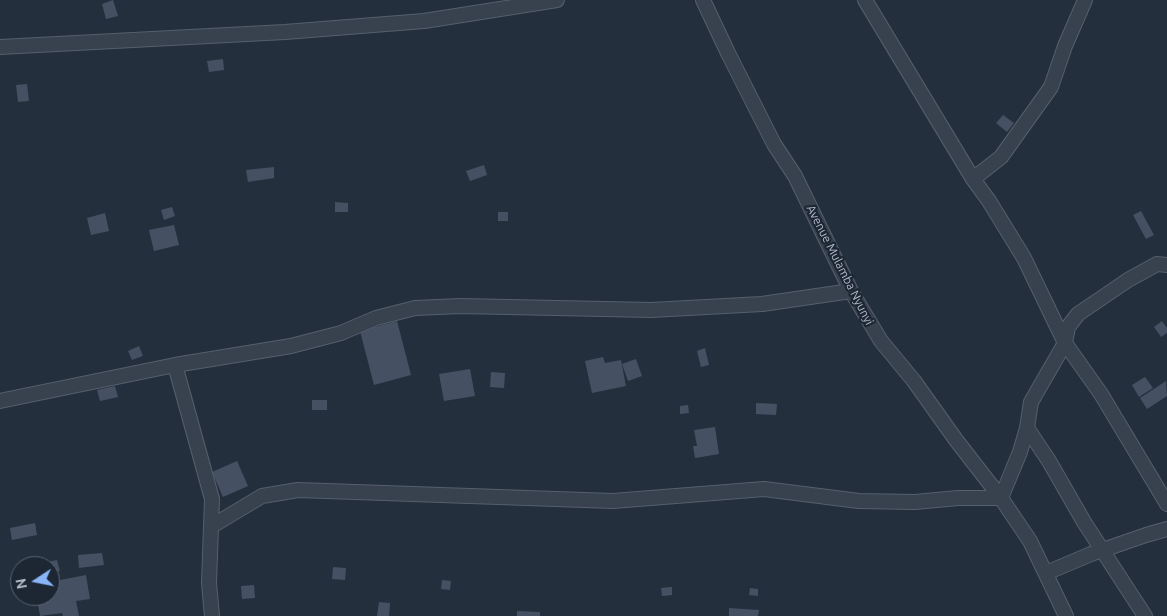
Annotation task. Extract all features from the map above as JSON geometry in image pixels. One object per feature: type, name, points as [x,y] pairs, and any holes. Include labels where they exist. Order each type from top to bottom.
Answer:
[{"type":"street","points":[[0,47],[285,32],[424,21],[557,0]]},
{"type":"street","name":"Avenue Mulamba Nyunyi","points":[[704,0],[750,97],[774,144],[795,176],[851,291],[881,341],[914,380],[956,440],[1001,498],[1030,541],[1066,616]]},
{"type":"street","points":[[865,0],[973,179],[989,201],[1024,258],[1066,343],[1106,402],[1167,504]]},
{"type":"street","points":[[973,179],[1001,156],[1051,87],[1065,46],[1085,0]]},
{"type":"street","points":[[212,526],[262,496],[298,490],[613,501],[764,489],[859,501],[915,502],[958,498],[1001,498],[1020,452],[1027,428],[1031,402],[1066,343],[1068,327],[1078,314],[1146,269],[1157,264],[1167,265]]},
{"type":"street","points":[[0,400],[175,365],[291,346],[341,333],[376,318],[415,308],[461,306],[651,310],[762,304],[851,291]]},
{"type":"street","points":[[175,365],[212,499],[209,583],[212,616]]},
{"type":"street","points":[[1027,428],[1049,461],[1084,522],[1145,616]]},
{"type":"street","points":[[1046,574],[1103,550],[1167,529]]},
{"type":"building","points":[[113,0],[118,16],[106,19],[102,4]]},
{"type":"building","points":[[223,59],[224,70],[209,72],[207,61]]},
{"type":"building","points":[[27,84],[29,101],[18,102],[16,85]]},
{"type":"building","points":[[1003,115],[1014,123],[1007,132],[996,123]]},
{"type":"building","points":[[484,165],[487,175],[470,181],[466,171]]},
{"type":"building","points":[[274,167],[274,178],[248,182],[246,170]]},
{"type":"building","points":[[335,202],[348,203],[348,212],[335,212]]},
{"type":"building","points":[[172,207],[175,216],[164,220],[161,210]]},
{"type":"building","points":[[1141,211],[1154,235],[1146,239],[1133,215]]},
{"type":"building","points":[[498,212],[508,212],[508,221],[498,221]]},
{"type":"building","points":[[105,213],[109,231],[91,235],[87,218]]},
{"type":"building","points":[[174,225],[179,245],[154,251],[149,230]]},
{"type":"building","points":[[397,321],[411,375],[374,385],[360,331]]},
{"type":"building","points":[[1162,321],[1167,328],[1167,333],[1161,337],[1154,327]]},
{"type":"building","points":[[139,346],[143,356],[132,360],[128,351]]},
{"type":"building","points":[[705,348],[709,365],[701,367],[697,351]]},
{"type":"building","points":[[603,357],[605,363],[621,360],[626,386],[592,393],[585,361]]},
{"type":"building","points":[[636,359],[642,376],[628,381],[622,364]]},
{"type":"building","points":[[470,369],[475,396],[444,401],[439,374]]},
{"type":"building","points":[[491,372],[505,373],[504,388],[490,387]]},
{"type":"building","points":[[1145,377],[1153,388],[1139,397],[1132,385]]},
{"type":"building","points":[[1166,381],[1167,396],[1147,409],[1140,398]]},
{"type":"building","points":[[115,386],[118,397],[100,401],[97,390]]},
{"type":"building","points":[[312,400],[327,400],[327,410],[312,410]]},
{"type":"building","points":[[756,403],[777,404],[776,415],[756,414]]},
{"type":"building","points":[[688,405],[689,413],[680,414],[680,406]]},
{"type":"building","points":[[715,427],[719,454],[695,458],[693,446],[697,446],[694,430]]},
{"type":"building","points":[[237,461],[248,486],[223,497],[212,472]]},
{"type":"building","points":[[35,523],[37,535],[12,540],[10,528]]},
{"type":"building","points":[[102,553],[104,565],[79,568],[78,555]]},
{"type":"building","points":[[333,567],[346,568],[345,580],[332,579]]},
{"type":"building","points":[[86,575],[90,599],[76,601],[79,616],[63,616],[62,613],[40,616],[38,606],[60,606],[60,580]]},
{"type":"building","points":[[442,580],[451,581],[450,590],[441,589]]},
{"type":"building","points":[[254,585],[255,598],[242,599],[241,586]]},
{"type":"building","points":[[672,587],[672,595],[662,596],[661,588]]},
{"type":"building","points":[[750,588],[758,589],[758,596],[749,595]]},
{"type":"building","points":[[379,602],[390,603],[389,616],[377,616]]},
{"type":"building","points":[[729,608],[759,610],[758,616],[729,616]]},
{"type":"building","points":[[517,611],[540,612],[540,616],[517,616]]}]
